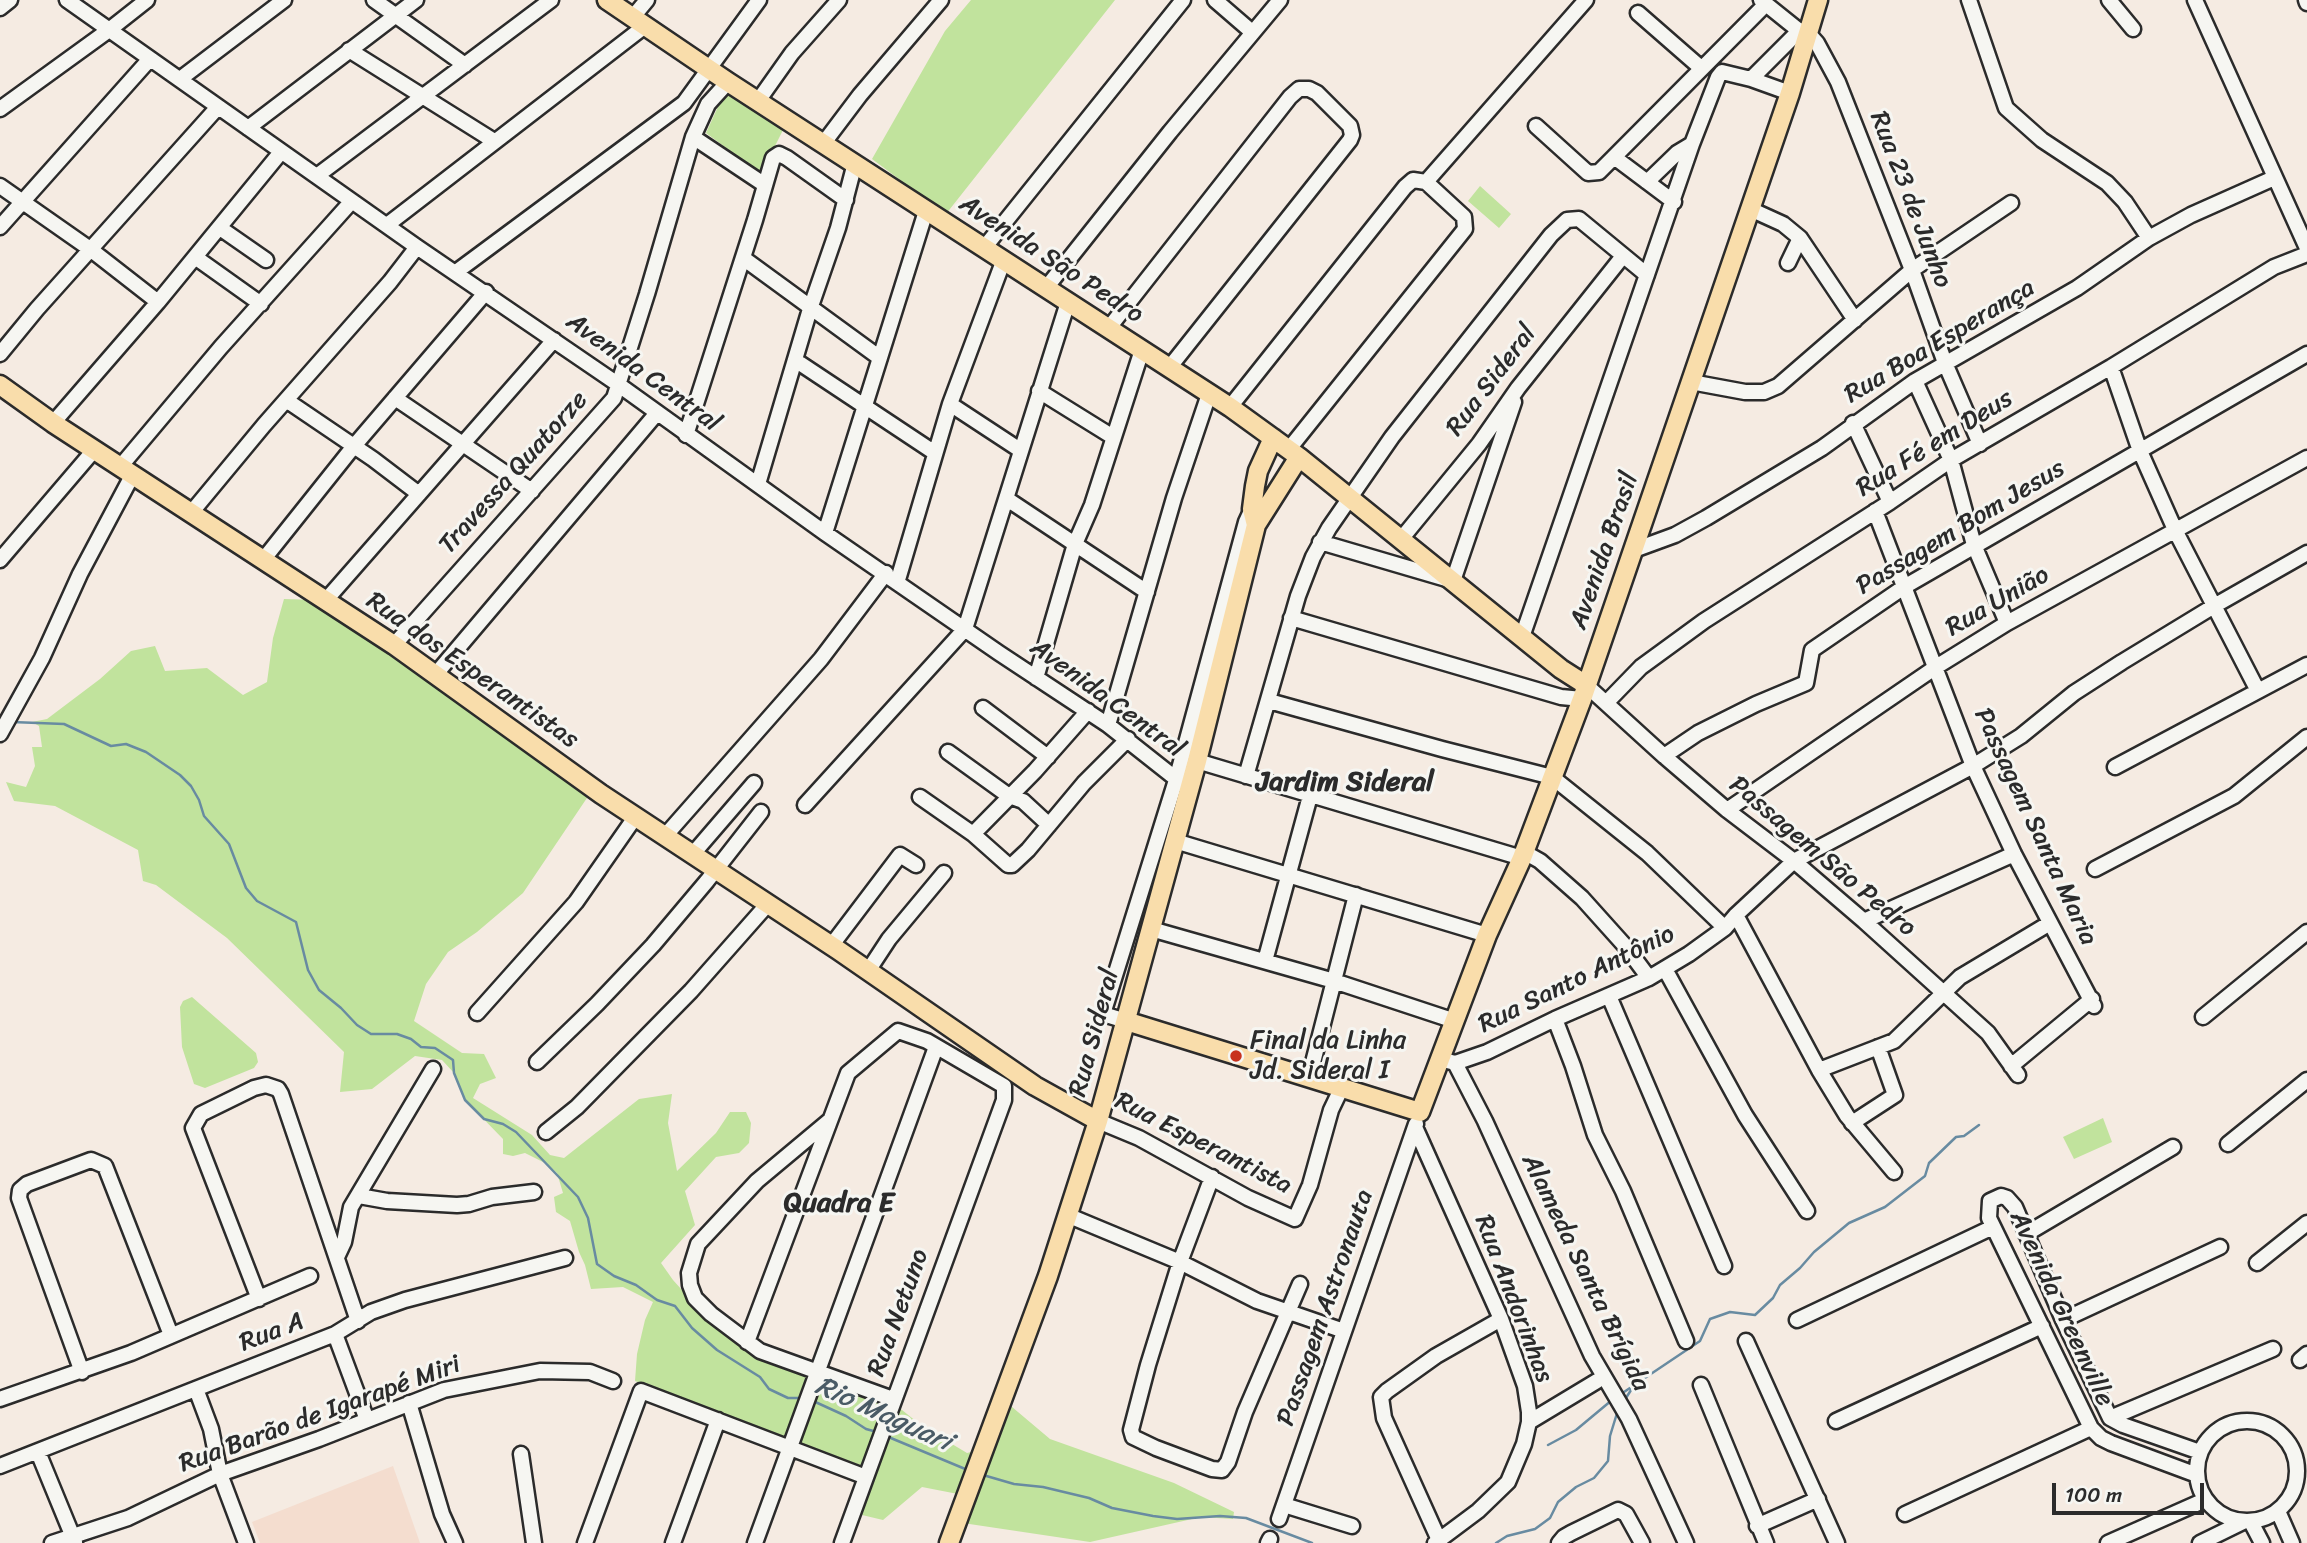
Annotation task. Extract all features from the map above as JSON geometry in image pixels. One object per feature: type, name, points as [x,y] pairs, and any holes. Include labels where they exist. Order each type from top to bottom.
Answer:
[{"type":"main road","name":"Avenida São Pedro","points":[[607,0],[1003,262],[1230,407],[1294,453],[1402,538],[1561,669],[1584,692]]},
{"type":"main road","name":"Avenida Brasil","points":[[1418,1119],[1448,1061],[1455,1021],[1487,935],[1523,855],[1584,692],[1790,93],[1804,31],[1818,0]]},
{"type":"main road","name":"Rua dos Esperantistas","points":[[0,385],[53,423],[394,645],[593,789],[913,1001]]},
{"type":"main road","name":"Rua Sideral","points":[[949,1543],[1048,1276],[1098,1121],[1175,841],[1183,784],[1197,761],[1254,517],[1258,471],[1273,438]]},
{"type":"main road","name":"Rua Sideral","points":[[1254,517],[1294,453]]},
{"type":"main road","name":"Rua Esperantista","points":[[913,1001],[1035,1086],[1098,1121]]},
{"type":"main road","points":[[1126,1021],[1342,1087],[1418,1119]]},
{"type":"street","points":[[0,8],[10,0]]},
{"type":"street","name":"Avenida Central","points":[[67,0],[417,247],[619,385],[825,533],[1108,724],[1183,784]]},
{"type":"street","points":[[0,109],[147,0]]},
{"type":"street","points":[[180,79],[284,0]]},
{"type":"street","points":[[374,0],[464,65]]},
{"type":"street","points":[[248,128],[416,0]]},
{"type":"street","points":[[318,175],[551,0]]},
{"type":"street","points":[[387,225],[639,22],[647,0]]},
{"type":"street","points":[[456,272],[684,103],[759,0]]},
{"type":"street","points":[[758,101],[792,52],[839,0]]},
{"type":"street","points":[[823,144],[860,95],[941,0]]},
{"type":"street","points":[[984,248],[1182,0]]},
{"type":"street","points":[[1215,0],[1252,32]]},
{"type":"street","points":[[1046,288],[1280,0]]},
{"type":"street","points":[[1426,182],[1586,0]]},
{"type":"street","points":[[1969,0],[2006,108],[2042,140],[2107,183],[2125,202],[2149,238]]},
{"type":"street","points":[[2109,0],[2133,29]]},
{"type":"street","points":[[2195,0],[2273,178],[2307,248]]},
{"type":"street","points":[[1536,126],[1588,173],[1598,172],[1763,2]]},
{"type":"street","name":"Rua 23 de Junho","points":[[1763,2],[1804,31],[1822,51],[1842,92],[1912,270],[1945,363],[1980,444]]},
{"type":"street","points":[[1638,13],[1705,64],[1790,93]]},
{"type":"street","points":[[1751,79],[1804,31]]},
{"type":"street","points":[[349,50],[494,141]]},
{"type":"street","points":[[0,227],[149,60]]},
{"type":"street","points":[[1522,637],[1692,144],[1722,72]]},
{"type":"street","name":"Travessa Quatorze","points":[[394,645],[614,398],[693,137],[708,104],[728,82]]},
{"type":"street","points":[[1108,328],[1290,97],[1299,89],[1309,89],[1317,93],[1345,119],[1352,131],[1350,140],[1169,368]]},
{"type":"street","points":[[684,103],[701,116]]},
{"type":"street","points":[[0,354],[218,107]]},
{"type":"street","points":[[693,137],[765,185]]},
{"type":"street","points":[[1647,182],[1677,153],[1692,144]]},
{"type":"street","points":[[53,423],[158,302],[281,152]]},
{"type":"street","points":[[686,435],[772,158],[779,154],[846,200]]},
{"type":"street","points":[[1615,157],[1674,202]]},
{"type":"street","points":[[758,484],[855,163]]},
{"type":"street","name":"Rua Boa Esperança","points":[[1633,550],[1675,535],[1822,448],[1853,423],[1915,381],[2077,288],[2149,238],[2191,215],[2273,178]]},
{"type":"street","points":[[1230,407],[1405,187],[1413,180],[1426,182],[1464,217],[1465,229],[1294,453]]},
{"type":"street","points":[[0,186],[90,249],[158,302]]},
{"type":"street","points":[[4,726],[42,658],[127,470],[261,304],[352,201]]},
{"type":"street","points":[[1691,382],[1745,392],[1771,390],[1912,270],[2001,216],[2011,203]]},
{"type":"street","points":[[1750,209],[1783,225],[1800,238],[1855,320]]},
{"type":"street","points":[[825,533],[926,211]]},
{"type":"street","points":[[1246,776],[1291,618],[1320,542],[1392,437],[1534,258],[1563,223],[1575,218],[1647,275]]},
{"type":"street","points":[[220,228],[266,260]]},
{"type":"street","points":[[1788,263],[1800,238]]},
{"type":"street","points":[[191,513],[417,247]]},
{"type":"street","name":"Rua Fé em Deus","points":[[1607,702],[1642,667],[1704,621],[1951,460],[2111,367],[2274,267],[2307,254]]},
{"type":"street","name":"Rua Sideral","points":[[1402,538],[1479,444],[1518,388],[1623,256]]},
{"type":"street","points":[[195,257],[261,304]]},
{"type":"street","points":[[743,258],[810,310],[880,358]]},
{"type":"street","points":[[665,836],[892,578],[950,404],[1003,262]]},
{"type":"street","points":[[263,560],[354,446],[486,292]]},
{"type":"street","points":[[805,805],[965,629],[1068,302]]},
{"type":"street","points":[[326,600],[554,340]]},
{"type":"street","points":[[1037,678],[1075,544],[1092,505],[1142,350]]},
{"type":"street","name":"Passagem Bom Jesus","points":[[1664,756],[1698,733],[1806,683],[1812,650],[1904,587],[2307,354]]},
{"type":"street","points":[[795,360],[934,453]]},
{"type":"street","points":[[2111,367],[2140,451],[2176,532],[2258,691]]},
{"type":"street","points":[[1915,381],[1951,460],[1975,545],[2007,623]]},
{"type":"street","points":[[1453,581],[1518,388]]},
{"type":"street","points":[[1039,391],[1113,437]]},
{"type":"street","points":[[1108,724],[1184,466],[1209,394]]},
{"type":"street","points":[[395,398],[532,491]]},
{"type":"street","points":[[286,400],[419,494]]},
{"type":"street","points":[[950,404],[1020,450]]},
{"type":"street","points":[[441,668],[657,413]]},
{"type":"street","points":[[1853,423],[1890,502]]},
{"type":"street","points":[[0,560],[95,449]]},
{"type":"street","name":"Rua União","points":[[1727,810],[1936,667],[2007,623],[2307,458]]},
{"type":"street","points":[[1007,499],[1147,592]]},
{"type":"street","name":"Passagem Santa Maria","points":[[1874,511],[1973,766],[2014,854],[2093,1003],[2015,1070]]},
{"type":"street","points":[[1126,1021],[1103,1014],[1183,784],[1246,522],[1254,517]]},
{"type":"street","name":"Avenida São Pedro","points":[[1320,542],[1453,581]]},
{"type":"street","name":"Rua Santo Antônio","points":[[1448,1061],[1488,1052],[1649,978],[1725,928],[1794,861],[1973,766],[2021,736],[2074,693],[2214,606],[2307,553]]},
{"type":"street","points":[[1291,618],[1561,698],[1584,692]]},
{"type":"street","points":[[2115,767],[2307,665]]},
{"type":"street","name":"Passagem São Pedro","points":[[1584,692],[1607,702],[1727,810],[1794,861],[1864,921],[1988,1033],[2015,1070]]},
{"type":"street","points":[[1269,701],[1442,750],[1552,777],[1647,853],[1725,928]]},
{"type":"street","points":[[983,708],[1048,757]]},
{"type":"street","points":[[973,834],[1048,757],[1088,711]]},
{"type":"street","points":[[2095,869],[2234,796],[2307,737]]},
{"type":"street","points":[[920,797],[973,834],[1008,865],[1012,864],[1028,850],[1084,783],[1129,739]]},
{"type":"street","points":[[948,752],[1009,796],[1023,801],[1049,825]]},
{"type":"street","points":[[1197,761],[1540,861],[1582,898],[1626,947],[1649,978]]},
{"type":"street","points":[[692,855],[754,783]]},
{"type":"street","points":[[1265,961],[1310,796]]},
{"type":"street","points":[[537,1062],[623,977],[715,871],[761,811]]},
{"type":"street","points":[[477,1013],[576,902],[636,816]]},
{"type":"street","points":[[1175,841],[1487,935]]},
{"type":"street","points":[[1864,921],[2014,854]]},
{"type":"street","points":[[831,946],[900,855],[916,865]]},
{"type":"street","points":[[868,971],[889,939],[944,873]]},
{"type":"street","points":[[1309,1078],[1356,895]]},
{"type":"street","points":[[546,1132],[577,1107],[691,991],[767,905]]},
{"type":"street","points":[[1736,915],[1819,1070],[1852,1123],[1894,1171]]},
{"type":"street","points":[[1819,1070],[1894,1041],[1960,977],[2050,923]]},
{"type":"street","points":[[1151,929],[1334,981],[1455,1021]]},
{"type":"street","points":[[2203,1017],[2307,932]]},
{"type":"street","points":[[1665,968],[1745,1115],[1807,1211]]},
{"type":"street","points":[[1609,996],[1724,1266]]},
{"type":"street","points":[[1555,1019],[1601,1150],[1623,1191],[1686,1341]]},
{"type":"street","points":[[747,1342],[848,1073],[898,1031],[927,1041],[936,1047],[755,1543]]},
{"type":"street","name":"Rua Netuno","points":[[842,1543],[1004,1100],[1004,1086],[936,1047]]},
{"type":"street","points":[[1852,1123],[1895,1095],[1878,1047]]},
{"type":"street","name":"Alameda Santa Brígida","points":[[1448,1061],[1522,1202],[1591,1356],[1629,1419],[1686,1543]]},
{"type":"street","points":[[337,1257],[344,1242],[351,1207],[433,1069]]},
{"type":"street","points":[[2228,1144],[2307,1080]]},
{"type":"street","points":[[259,1299],[193,1128],[201,1114],[266,1085],[278,1089],[358,1321]]},
{"type":"street","name":"Rua Esperantista","points":[[1098,1121],[1139,1138],[1248,1198],[1295,1219],[1310,1185],[1331,1110],[1342,1087]]},
{"type":"street","points":[[831,1119],[757,1181],[698,1244],[689,1273],[691,1290],[711,1314],[766,1353],[894,1399]]},
{"type":"street","name":"Rua Andorinhas","points":[[1418,1119],[1501,1319],[1525,1386],[1529,1422],[1520,1456],[1508,1482],[1478,1511],[1437,1542]]},
{"type":"street","name":"Passagem Astronauta","points":[[1279,1519],[1418,1119]]},
{"type":"street","points":[[2026,1234],[2173,1147]]},
{"type":"street","points":[[82,1372],[19,1198],[20,1189],[27,1184],[91,1160],[102,1163],[108,1171],[171,1335]]},
{"type":"street","points":[[1212,1177],[1180,1262],[1131,1430],[1136,1441],[1222,1470],[1228,1462],[1257,1383],[1300,1284]]},
{"type":"street","points":[[359,1196],[387,1201],[457,1205],[534,1192]]},
{"type":"street","name":"Avenida Greenville","points":[[2197,1475],[2111,1443],[2091,1428],[1993,1227],[1988,1208],[1990,1201],[2001,1196],[2007,1198],[2015,1207],[2063,1320],[2110,1418],[2200,1452]]},
{"type":"street","points":[[1067,1215],[1180,1262],[1257,1301],[1344,1331]]},
{"type":"street","points":[[2257,1263],[2307,1223]]},
{"type":"street","points":[[1797,1320],[1993,1227]]},
{"type":"street","points":[[2063,1320],[2220,1247]]},
{"type":"street","name":"Rua A","points":[[0,1466],[335,1334],[371,1312],[405,1300],[565,1258]]},
{"type":"street","points":[[0,1399],[131,1353],[310,1276]]},
{"type":"street","points":[[1437,1542],[1388,1429],[1381,1397],[1436,1356],[1501,1319]]},
{"type":"street","points":[[1836,1421],[2042,1326]]},
{"type":"street","points":[[335,1334],[367,1420]]},
{"type":"street","points":[[1746,1341],[1837,1543]]},
{"type":"street","points":[[2110,1418],[2273,1349]]},
{"type":"street","name":"Rua Barão de Igarapé Miri","points":[[52,1543],[74,1539],[128,1518],[220,1474],[444,1390],[540,1371],[590,1373],[613,1381]]},
{"type":"street","points":[[1529,1422],[1597,1381]]},
{"type":"street","points":[[1701,1385],[1766,1543]]},
{"type":"street","points":[[195,1389],[211,1429],[220,1474],[246,1543]]},
{"type":"street","points":[[585,1543],[640,1391],[866,1478]]},
{"type":"street","points":[[409,1403],[442,1514],[455,1543]]},
{"type":"street","points":[[673,1543],[718,1420]]},
{"type":"street","points":[[2200,1543],[2247,1522],[2265,1518],[2278,1511],[2292,1494],[2297,1471],[2291,1447],[2281,1434],[2268,1425],[2253,1421],[2236,1422],[2221,1428],[2209,1438],[2200,1452],[2197,1475],[2199,1488],[2206,1500],[2222,1515],[2247,1522],[2262,1543]]},
{"type":"street","points":[[1905,1514],[2091,1428]]},
{"type":"street","points":[[38,1452],[74,1539]]},
{"type":"street","points":[[521,1454],[534,1543]]},
{"type":"street","points":[[2292,1494],[2307,1488]]},
{"type":"street","points":[[1757,1526],[1818,1499]]},
{"type":"street","points":[[2108,1543],[2206,1500]]},
{"type":"street","points":[[1284,1504],[1352,1526]]},
{"type":"street","points":[[1559,1543],[1564,1537],[1618,1510],[1626,1514],[1642,1543]]},
{"type":"street","points":[[2278,1511],[2292,1543]]},
{"type":"shaded area","points":[[393,1466],[420,1543],[260,1543],[252,1522]]},
{"type":"green space","points":[[971,0],[1115,0],[946,214],[872,159],[945,31]]},
{"type":"green space","points":[[726,89],[784,128],[761,174],[706,133]]},
{"type":"green space","points":[[1480,186],[1511,214],[1499,228],[1468,201]]},
{"type":"green space","points":[[284,599],[317,600],[593,789],[523,893],[477,932],[448,952],[426,984],[414,1021],[462,1053],[484,1054],[496,1078],[480,1084],[473,1098],[532,1135],[550,1155],[564,1158],[639,1099],[672,1094],[668,1123],[677,1171],[716,1133],[730,1112],[746,1112],[751,1123],[749,1143],[739,1153],[716,1157],[685,1191],[695,1225],[661,1263],[708,1319],[747,1352],[818,1372],[897,1406],[922,1426],[967,1453],[979,1450],[999,1396],[1050,1439],[1174,1483],[1234,1512],[1233,1519],[1201,1517],[1090,1542],[956,1522],[963,1495],[922,1487],[883,1520],[862,1515],[876,1471],[635,1381],[637,1354],[645,1320],[653,1302],[623,1287],[591,1289],[570,1221],[556,1212],[554,1197],[563,1193],[557,1173],[547,1164],[525,1153],[513,1156],[503,1154],[503,1139],[465,1100],[454,1073],[442,1060],[415,1056],[372,1089],[340,1092],[344,1052],[227,938],[156,885],[143,881],[138,850],[55,806],[14,801],[6,782],[26,787],[35,766],[32,747],[42,747],[39,726],[32,722],[47,719],[100,679],[131,651],[155,646],[165,671],[207,668],[243,695],[267,682],[273,638]]},
{"type":"green space","points":[[192,997],[256,1053],[258,1062],[254,1068],[205,1088],[194,1084],[182,1047],[180,1007],[183,1001]]},
{"type":"green space","points":[[2103,1118],[2112,1142],[2074,1159],[2063,1137]]},
{"type":"waterway","name":"Rio Maguari","points":[[12,722],[64,724],[111,746],[126,744],[146,752],[180,775],[191,786],[204,816],[229,844],[246,888],[257,901],[296,922],[308,970],[319,990],[357,1025],[371,1034],[397,1034],[411,1039],[421,1047],[435,1048],[453,1060],[454,1073],[465,1100],[484,1119],[503,1124],[516,1132],[578,1197],[588,1218],[597,1264],[657,1300],[675,1306],[692,1328],[717,1350],[760,1377],[769,1389],[788,1398],[801,1398]]},
{"type":"waterway","points":[[1621,1394],[1700,1341],[1710,1319],[1730,1312],[1755,1315],[1773,1298],[1780,1285],[1814,1252],[1849,1223],[1885,1207],[1925,1176],[1929,1163],[1956,1137],[1964,1136],[1979,1125]]},
{"type":"waterway","name":"Rio Maguari","points":[[1624,1401],[1633,1387]]},
{"type":"waterway","name":"Rio Maguari","points":[[811,1400],[877,1432]]},
{"type":"waterway","points":[[1548,1445],[1576,1430],[1612,1400]]},
{"type":"waterway","name":"Rio Maguari","points":[[1496,1543],[1507,1536],[1535,1529],[1550,1518],[1558,1502],[1576,1487],[1594,1478],[1608,1461],[1610,1436],[1618,1410]]},
{"type":"waterway","name":"Rio Maguari","points":[[886,1436],[970,1471]]},
{"type":"waterway","name":"Rio Maguari","points":[[983,1475],[1014,1484],[1043,1487],[1089,1498],[1112,1508],[1153,1516],[1177,1519],[1220,1516],[1246,1518],[1312,1543]]},
{"type":"place","name":"Final da Linha Jd. Sideral I","points":[[1236,1056]]},
{"type":"district","name":"Jardim Sideral","points":[[1345,783]]},
{"type":"district","name":"Quadra E","points":[[839,1204]]}]
